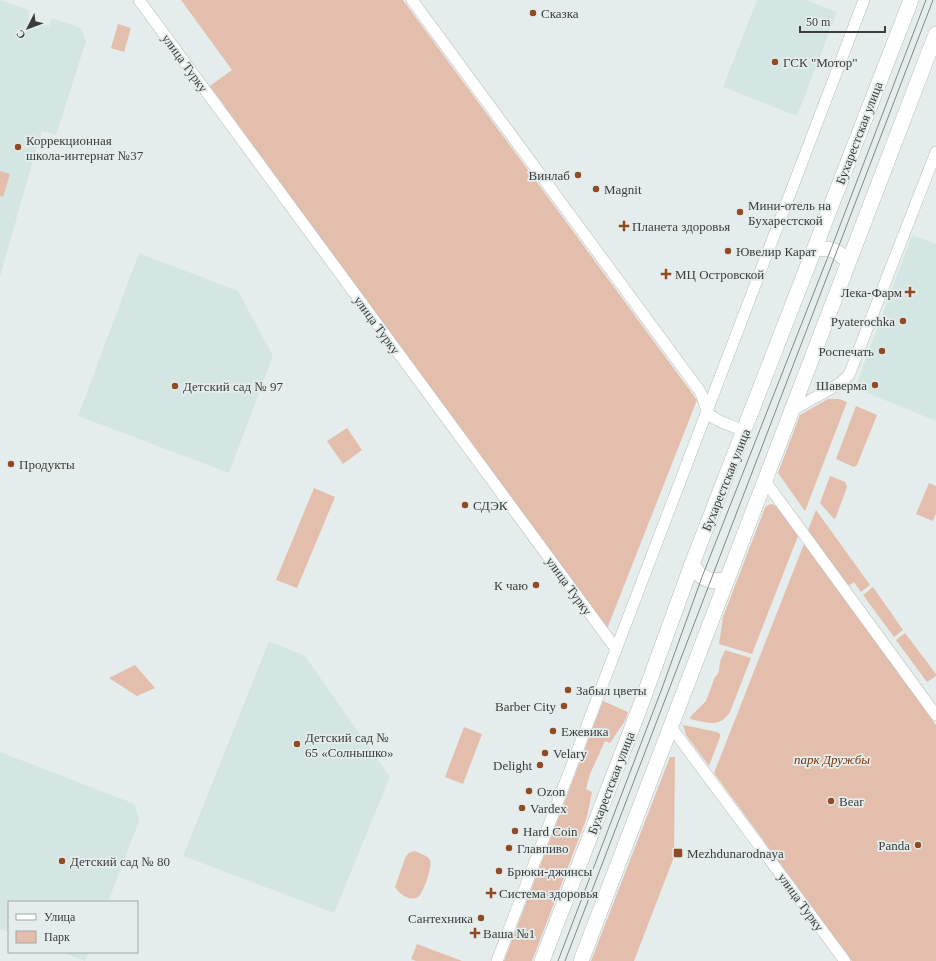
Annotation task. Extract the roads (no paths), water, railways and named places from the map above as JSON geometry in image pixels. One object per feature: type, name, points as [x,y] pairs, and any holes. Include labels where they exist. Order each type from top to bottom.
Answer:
[{"type":"main road","name":"Бухарестская улица","points":[[542,961],[640,707],[692,564],[745,431],[911,0]]},
{"type":"main road","points":[[581,961],[936,34]]},
{"type":"main road","points":[[815,248],[837,251],[848,261]]},
{"type":"main road","points":[[692,564],[702,577],[708,580],[719,582],[727,579]]},
{"type":"street","name":"улица Турку","points":[[139,0],[616,649]]},
{"type":"street","points":[[412,0],[699,390],[708,411],[714,418],[745,431]]},
{"type":"street","points":[[497,961],[864,0]]},
{"type":"street","points":[[791,411],[839,384],[849,375],[936,152]]},
{"type":"street","points":[[765,481],[936,715]]},
{"type":"street","name":"улица Турку","points":[[671,727],[845,961]]},
{"type":"tram line","points":[[558,961],[661,691],[702,577],[831,249],[926,0]]},
{"type":"tram line","points":[[565,961],[933,0]]},
{"type":"place","name":"Сказка","points":[[533,13]]},
{"type":"place","name":"ГСК \"Мотор\"","points":[[775,62]]},
{"type":"place","name":"Коррекционная школа-интернат №37","points":[[18,147]]},
{"type":"place","name":"Винлаб","points":[[578,175]]},
{"type":"place","name":"Magnit","points":[[596,189]]},
{"type":"place","name":"Мини-отель на Бухарестской","points":[[740,212]]},
{"type":"place","name":"Планета здоровья","points":[[624,226]]},
{"type":"place","name":"Ювелир Карат","points":[[728,251]]},
{"type":"place","name":"МЦ Островской","points":[[666,274]]},
{"type":"place","name":"Лека-Фарм","points":[[910,292]]},
{"type":"place","name":"Pyaterochka","points":[[903,321]]},
{"type":"place","name":"Роспечать","points":[[882,351]]},
{"type":"place","name":"Шаверма","points":[[875,385]]},
{"type":"place","name":"Детский сад № 97","points":[[175,386]]},
{"type":"place","name":"Продукты","points":[[11,464]]},
{"type":"place","name":"СДЭК","points":[[465,505]]},
{"type":"place","name":"К чаю","points":[[536,585]]},
{"type":"place","name":"Забыл цветы","points":[[568,690]]},
{"type":"place","name":"Barber City","points":[[564,706]]},
{"type":"place","name":"Ежевика","points":[[553,731]]},
{"type":"place","name":"Детский сад № 65 «Солнышко»","points":[[297,744]]},
{"type":"place","name":"Velary","points":[[545,753]]},
{"type":"place","name":"Delight","points":[[540,765]]},
{"type":"place","name":"Ozon","points":[[529,791]]},
{"type":"place","name":"Bear","points":[[831,801]]},
{"type":"place","name":"Vardex","points":[[522,808]]},
{"type":"place","name":"Hard Coin","points":[[515,831]]},
{"type":"place","name":"Panda","points":[[918,845]]},
{"type":"place","name":"Главпиво","points":[[509,848]]},
{"type":"place","name":"Mezhdunarodnaya","points":[[678,853]]},
{"type":"place","name":"Детский сад № 80","points":[[62,861]]},
{"type":"place","name":"Брюки-джинсы","points":[[499,871]]},
{"type":"place","name":"Система здоровья","points":[[491,893]]},
{"type":"place","name":"Сантехника","points":[[481,918]]},
{"type":"place","name":"Ваша №1","points":[[475,933]]},
{"type":"park label","name":"парк Дружбы","points":[[832,759]]}]
